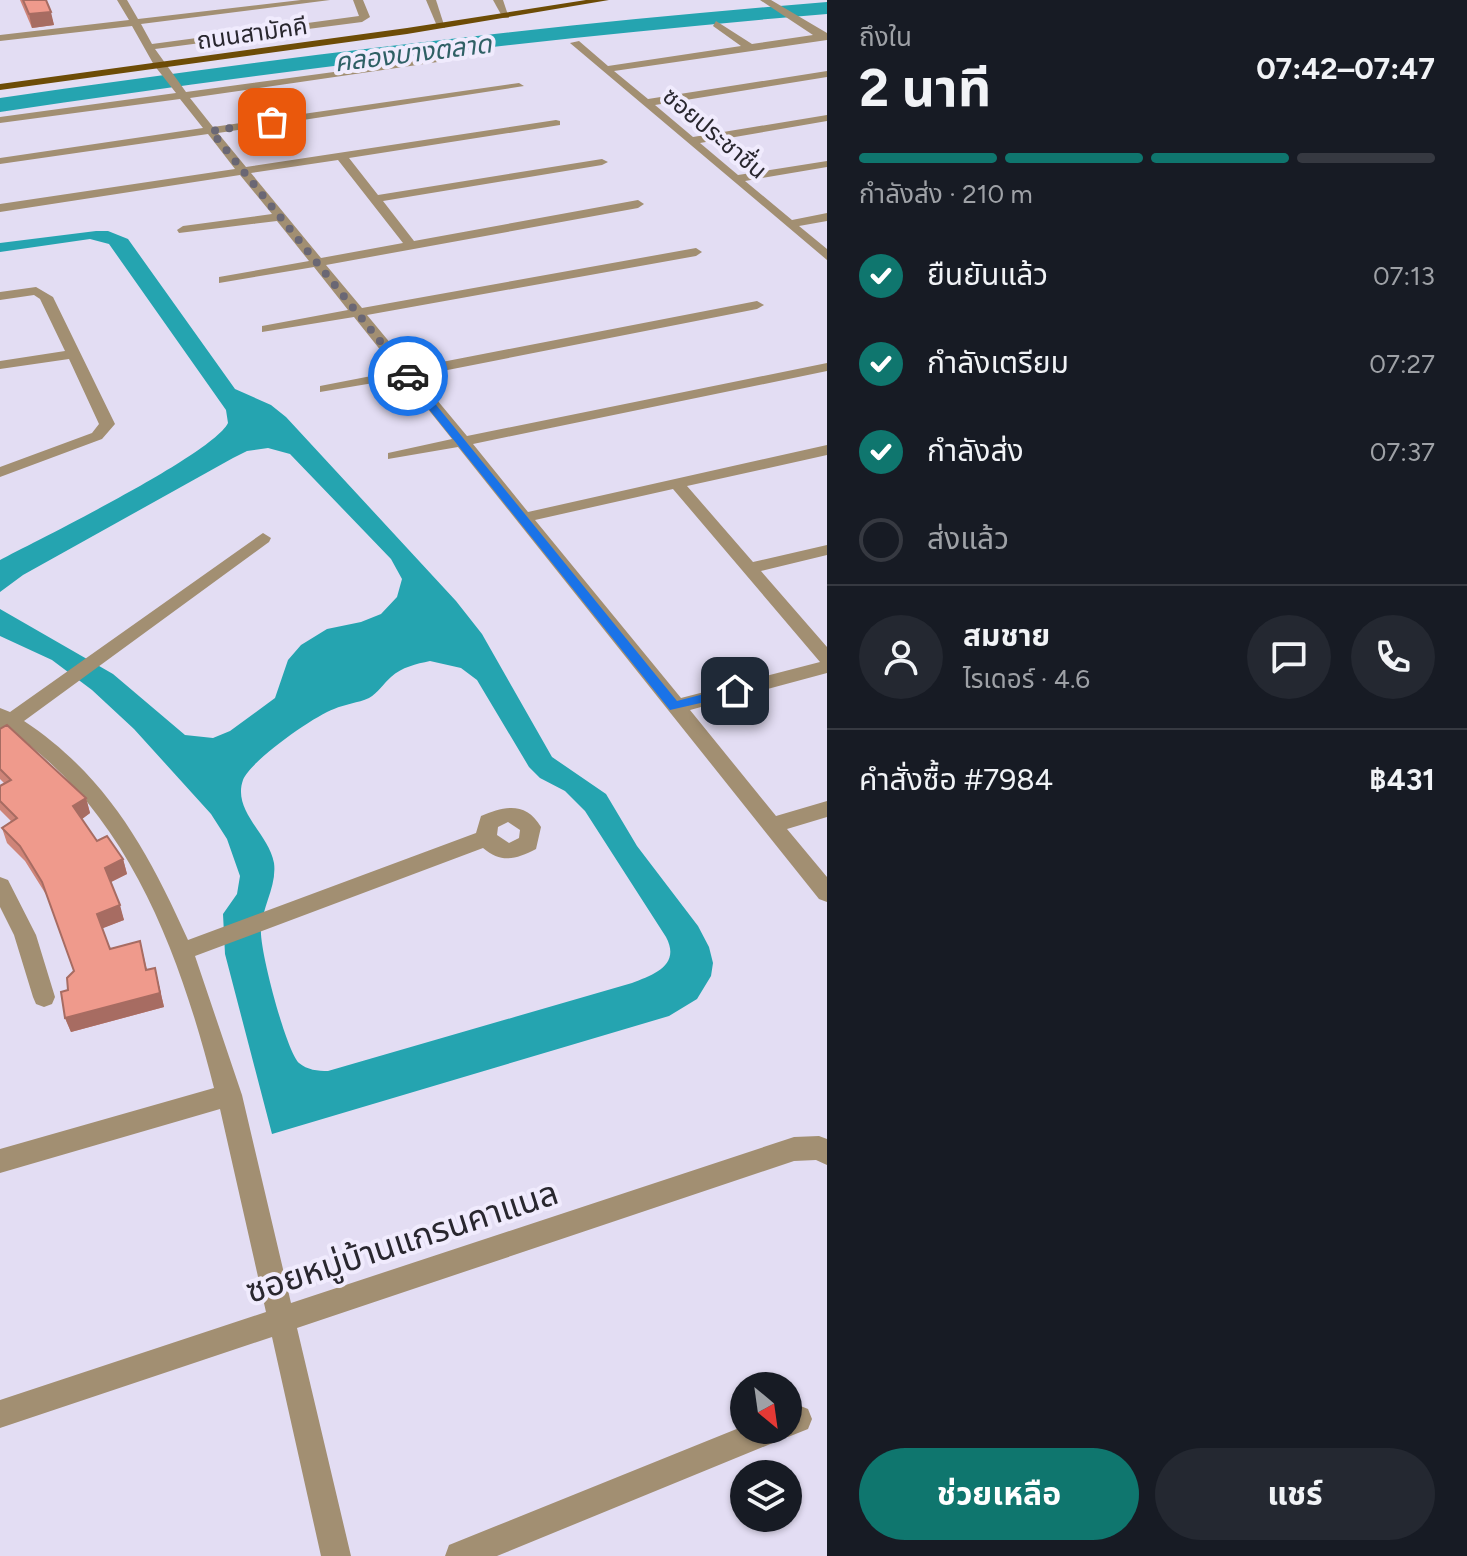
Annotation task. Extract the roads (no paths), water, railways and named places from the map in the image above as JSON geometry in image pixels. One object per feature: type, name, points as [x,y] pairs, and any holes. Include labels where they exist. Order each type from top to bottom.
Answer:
[{"type":"main road","name":"ถนนสามัคคี","points":[[0,87],[442,26],[566,3],[604,0]]},
{"type":"street","points":[[122,0],[159,65],[211,131],[827,893]]},
{"type":"street","points":[[0,38],[325,0]]},
{"type":"street","points":[[149,47],[362,19],[365,17],[358,0]]},
{"type":"street","points":[[431,0],[442,26]]},
{"type":"street","points":[[498,0],[506,16]]},
{"type":"street","points":[[765,0],[825,37]]},
{"type":"street","points":[[716,24],[750,47]]},
{"type":"street","points":[[606,69],[825,37]]},
{"type":"street","name":"ซอยประชาชื่น","points":[[575,43],[827,256]]},
{"type":"street","points":[[0,120],[176,86],[460,58]]},
{"type":"street","points":[[646,103],[827,74]]},
{"type":"street","points":[[0,161],[519,86]]},
{"type":"street","points":[[691,141],[827,118]]},
{"type":"street","points":[[0,208],[556,123]]},
{"type":"street","points":[[341,156],[412,247]]},
{"type":"street","points":[[375,199],[602,162]]},
{"type":"street","points":[[735,179],[827,164]]},
{"type":"street","points":[[224,280],[638,204]]},
{"type":"street","points":[[183,230],[279,217]]},
{"type":"street","points":[[789,224],[827,217]]},
{"type":"street","points":[[267,329],[696,252]]},
{"type":"street","points":[[0,296],[29,291],[42,293],[107,424],[97,436],[0,472]]},
{"type":"street","points":[[325,389],[757,305]]},
{"type":"street","points":[[0,365],[72,354]]},
{"type":"street","points":[[394,456],[827,367]]},
{"type":"street","points":[[523,518],[827,450]]},
{"type":"street","points":[[677,484],[827,659]]},
{"type":"street","points":[[263,538],[3,722],[59,756],[92,790],[130,846],[181,952],[230,1095],[336,1556]]},
{"type":"street","points":[[751,568],[827,550]]},
{"type":"street","points":[[674,707],[827,667]]},
{"type":"street","points":[[772,825],[827,809]]},
{"type":"street","points":[[181,952],[486,838]]},
{"type":"street","points":[[0,886],[25,935],[44,997]]},
{"type":"street","points":[[0,1161],[230,1095]]},
{"type":"street","name":"ซอยหมู่บ้านแกรนคาแนล","points":[[0,1414],[794,1149],[819,1148],[827,1153]]},
{"type":"street","points":[[460,1556],[736,1444]]},
{"type":"water","points":[[96,231],[108,231],[128,239],[235,389],[271,405],[286,417],[456,601],[482,634],[552,757],[606,794],[637,846],[698,926],[709,947],[713,963],[711,976],[697,999],[669,1016],[272,1134],[225,954],[223,914],[237,894],[240,876],[227,839],[211,814],[134,729],[92,690],[52,660],[0,636],[0,609],[113,674],[185,735],[213,738],[230,731],[275,698],[288,660],[301,645],[327,629],[381,614],[397,597],[402,579],[391,559],[290,454],[268,448],[247,451],[233,458],[23,575],[0,592],[0,560],[86,516],[192,455],[216,437],[228,423],[226,410],[109,244],[90,239],[0,252],[0,243]],"holes":[[[430,661],[461,668],[477,680],[529,767],[540,778],[565,791],[585,811],[666,937],[670,947],[668,962],[663,968],[632,983],[328,1071],[309,1069],[299,1063],[287,1040],[269,977],[261,929],[274,863],[266,842],[242,802],[243,780],[257,762],[298,730],[325,713],[369,698],[400,671]]]},
{"type":"waterway","name":"คลองบางตลาด","points":[[0,105],[203,75],[666,21],[827,8]]}]
